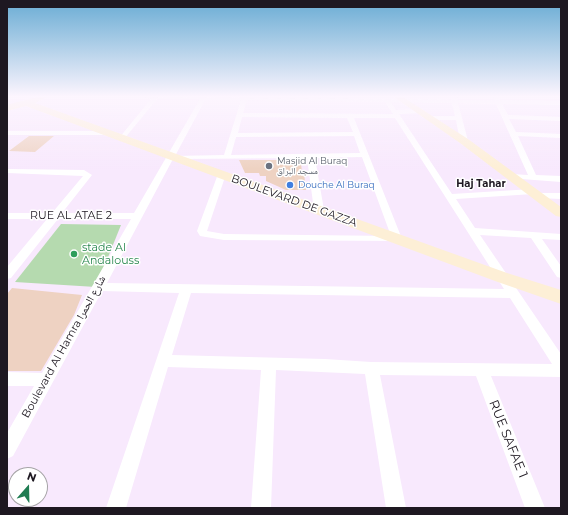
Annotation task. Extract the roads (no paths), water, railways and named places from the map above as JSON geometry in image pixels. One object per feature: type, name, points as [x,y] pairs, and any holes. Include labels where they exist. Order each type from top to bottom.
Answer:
[{"type":"street","name":"BOULEVARD DE GAZZA","points":[[68,121],[109,133],[397,239],[561,297]]},
{"type":"street","points":[[122,138],[136,121]]},
{"type":"street","name":"Boulevard Al Hamra شارع الحمرا","points":[[7,450],[136,216],[174,157],[191,121]]},
{"type":"street","points":[[227,156],[238,121]]},
{"type":"street","points":[[222,174],[202,230],[204,234],[224,237],[397,239],[352,121]]},
{"type":"street","points":[[400,121],[561,366]]},
{"type":"street","points":[[435,121],[561,213]]},
{"type":"street","points":[[460,121],[464,141]]},
{"type":"street","points":[[507,121],[533,177]]},
{"type":"street","points":[[7,133],[109,133]]},
{"type":"street","points":[[233,135],[357,134]]},
{"type":"street","points":[[514,134],[561,136]]},
{"type":"street","points":[[174,157],[365,155]]},
{"type":"street","points":[[311,156],[319,210]]},
{"type":"street","points":[[7,171],[81,172],[88,175],[7,276]]},
{"type":"street","points":[[511,176],[561,179]]},
{"type":"street","points":[[449,196],[535,194],[561,196]]},
{"type":"street","name":"RUE AL ATAE 2","points":[[7,216],[136,216]]},
{"type":"street","points":[[473,231],[561,237]]},
{"type":"street","points":[[533,234],[561,274]]},
{"type":"street","points":[[96,287],[513,294]]},
{"type":"street","points":[[116,508],[186,289]]},
{"type":"street","points":[[163,361],[371,368],[561,370]]},
{"type":"street","points":[[261,508],[269,364]]},
{"type":"street","points":[[371,368],[396,508]]},
{"type":"street","name":"RUE SAFAE 1","points":[[480,370],[535,508]]},
{"type":"street","points":[[7,379],[46,380]]},
{"type":"place","name":"Masjid Al Buraq مسجد البراق","points":[[269,166]]},
{"type":"place","name":"Douche Al Buraq","points":[[290,185]]},
{"type":"place","name":"stade Al Andalouss","points":[[74,254]]},
{"type":"district","name":"Haj Tahar","points":[[481,184]]}]
